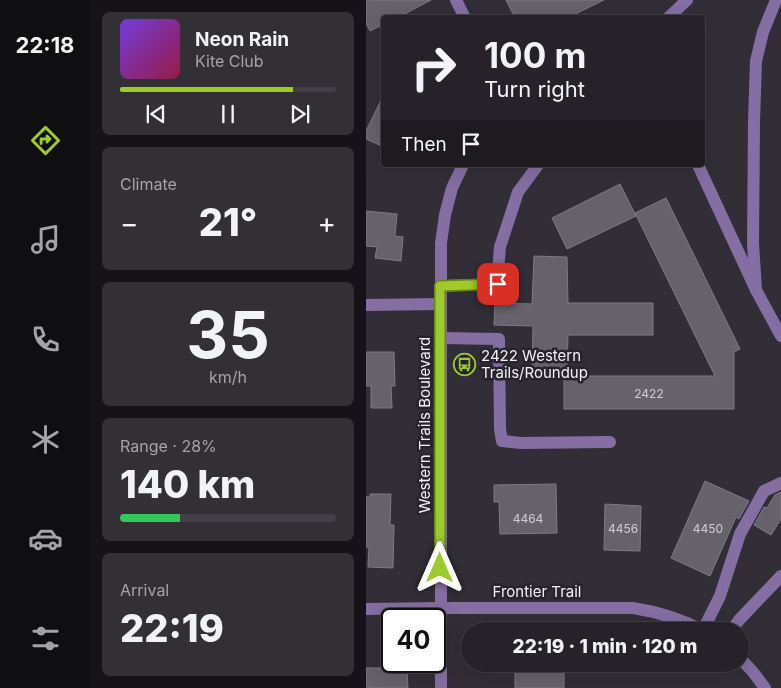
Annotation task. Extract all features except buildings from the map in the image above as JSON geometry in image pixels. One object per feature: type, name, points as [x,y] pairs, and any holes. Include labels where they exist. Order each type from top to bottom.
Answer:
[{"type":"street","points":[[456,0],[464,15]]},
{"type":"street","points":[[671,15],[687,0]]},
{"type":"street","points":[[756,290],[752,243],[756,60],[763,32],[776,0]]},
{"type":"street","name":"Western Trails Boulevard","points":[[440,608],[440,243],[444,215],[452,188],[462,167]]},
{"type":"street","points":[[440,286],[498,284],[500,247],[518,192],[537,167]]},
{"type":"street","points":[[699,167],[756,290],[781,336]]},
{"type":"street","points":[[366,304],[440,304]]},
{"type":"street","points":[[441,338],[499,339],[500,429],[502,441],[522,443],[610,442]]},
{"type":"street","points":[[708,622],[720,596],[740,534],[764,492],[781,483]]},
{"type":"street","points":[[738,622],[781,576]]},
{"type":"street","name":"Frontier Trail","points":[[446,608],[633,608],[656,612],[684,622]]},
{"type":"street","name":"Frontier Trail","points":[[366,609],[381,609]]},
{"type":"street","points":[[749,668],[765,688]]},
{"type":"street","name":"Western Trails Boulevard","points":[[441,673],[441,688]]},
{"type":"place","name":"2422 Western Trails/Roundup","points":[[465,364]]},
{"type":"route","points":[[440,568],[440,286],[498,284]]}]
